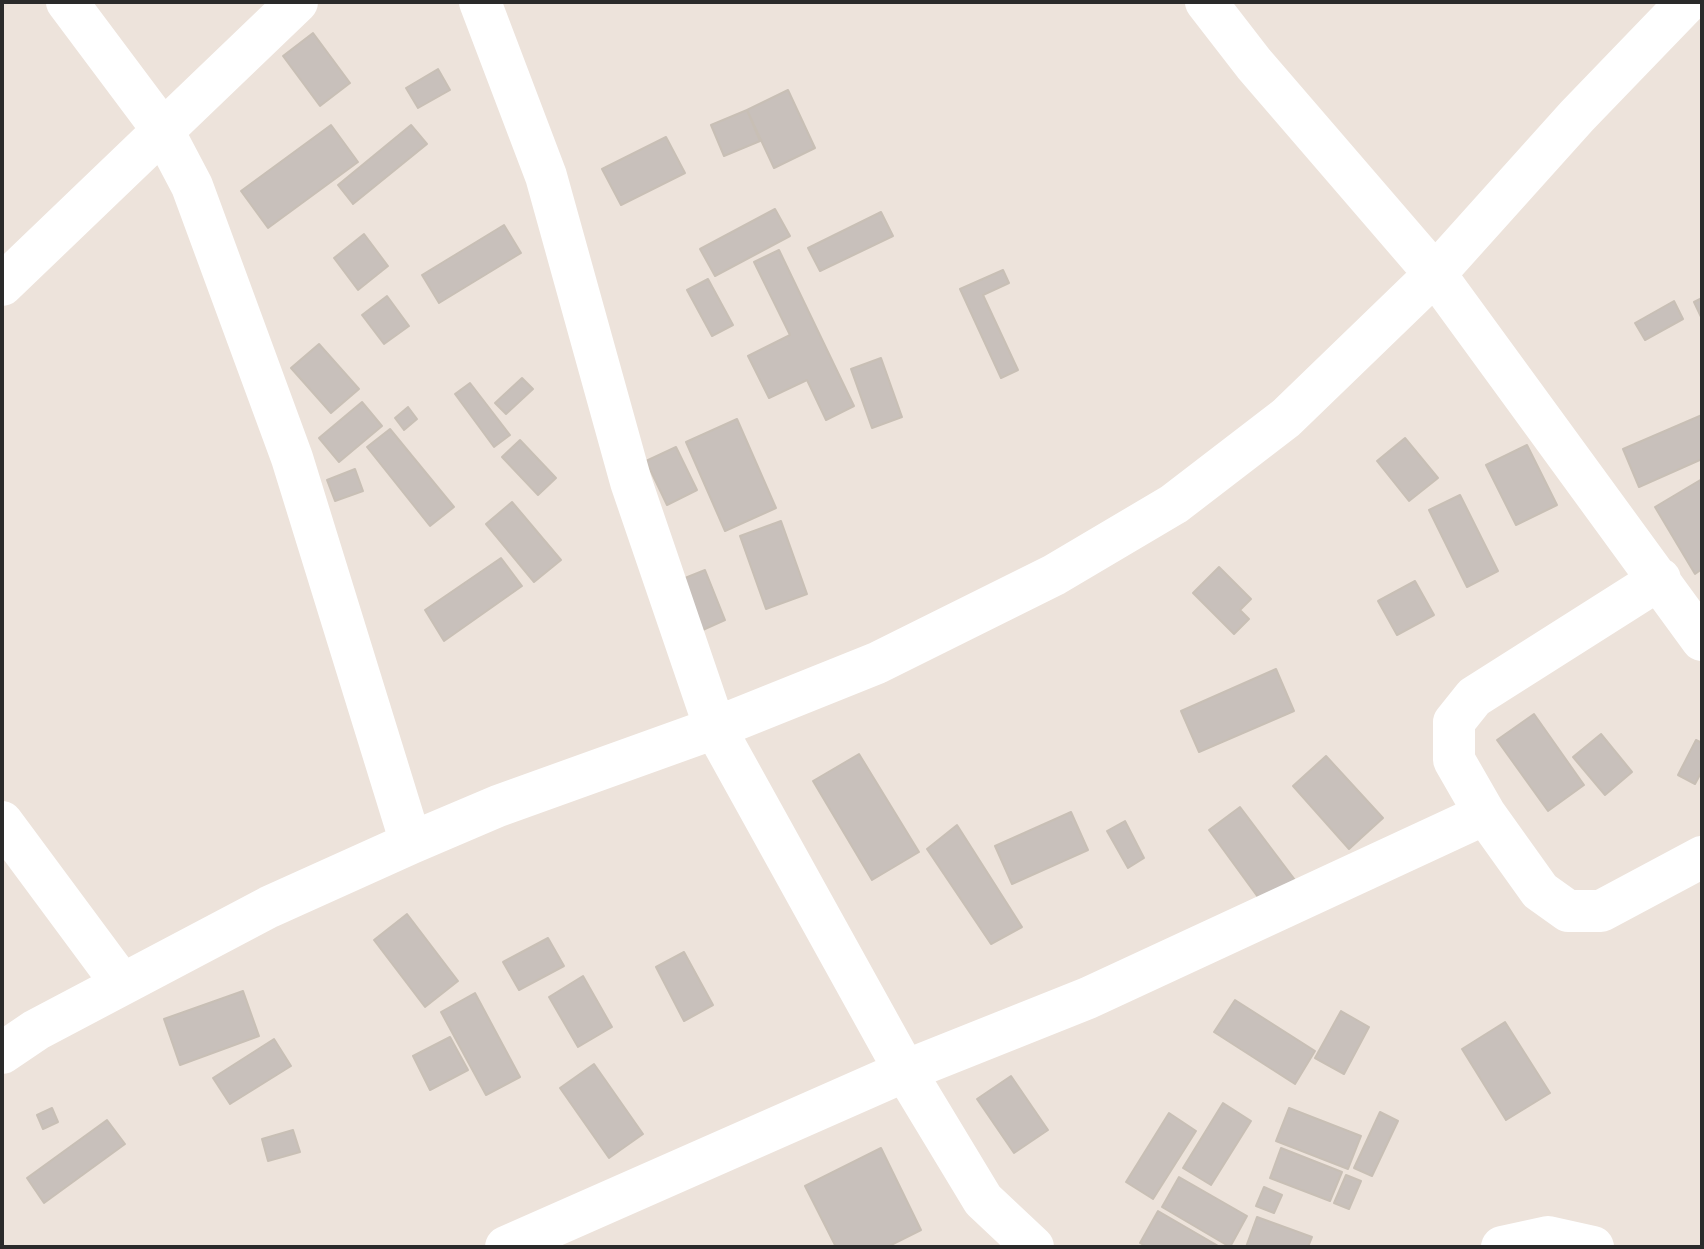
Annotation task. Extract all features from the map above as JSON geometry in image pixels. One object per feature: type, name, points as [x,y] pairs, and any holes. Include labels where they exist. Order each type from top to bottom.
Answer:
[{"type":"street","points":[[67,2],[162,129],[192,186],[292,458],[411,843]]},
{"type":"street","points":[[2,285],[297,2]]},
{"type":"street","points":[[480,2],[546,176],[631,482],[715,728],[905,1071],[983,1200],[1033,1247]]},
{"type":"street","points":[[1206,2],[1254,64],[1435,274],[1702,640]]},
{"type":"street","points":[[2,1053],[36,1030],[269,907],[498,806],[715,728],[877,663],[1054,575],[1174,504],[1286,418],[1435,274],[1577,116],[1687,2]]},
{"type":"street","points":[[1660,579],[1474,697],[1454,722],[1454,760],[1485,814],[1540,891],[1568,911],[1601,911],[1702,857]]},
{"type":"street","points":[[506,1247],[905,1071],[1088,998],[1485,814]]},
{"type":"street","points":[[2,822],[122,984]]},
{"type":"street","points":[[1502,1247],[1548,1237],[1593,1247]]},
{"type":"building","points":[[313,33],[350,83],[320,106],[283,56]]},
{"type":"building","points":[[438,69],[450,90],[418,108],[406,88]]},
{"type":"building","points":[[788,90],[815,148],[774,168],[747,110]]},
{"type":"building","points":[[747,110],[760,141],[724,156],[711,125]]},
{"type":"building","points":[[331,125],[358,162],[268,228],[241,191]]},
{"type":"building","points":[[411,125],[427,144],[353,204],[338,185]]},
{"type":"building","points":[[666,137],[685,173],[621,205],[602,169]]},
{"type":"building","points":[[775,209],[790,236],[715,276],[700,249]]},
{"type":"building","points":[[881,212],[893,236],[820,271],[808,248]]},
{"type":"building","points":[[504,225],[521,253],[439,303],[422,275]]},
{"type":"building","points":[[364,234],[388,266],[358,290],[334,258]]},
{"type":"building","points":[[779,250],[854,406],[826,420],[807,380],[769,398],[748,356],[790,335],[754,262]]},
{"type":"building","points":[[1003,270],[1009,283],[983,295],[1018,370],[1001,378],[960,289]]},
{"type":"building","points":[[708,279],[733,325],[712,336],[687,290]]},
{"type":"building","points":[[387,296],[409,326],[384,344],[362,315]]},
{"type":"building","points":[[1702,298],[1702,319],[1694,302]]},
{"type":"building","points":[[1674,301],[1683,319],[1645,340],[1635,323]]},
{"type":"building","points":[[319,344],[359,389],[331,413],[291,368]]},
{"type":"building","points":[[881,358],[902,417],[872,428],[851,369]]},
{"type":"building","points":[[522,378],[533,389],[506,414],[495,403]]},
{"type":"building","points":[[470,383],[510,435],[494,447],[455,394]]},
{"type":"building","points":[[362,402],[382,426],[339,462],[319,438]]},
{"type":"building","points":[[408,407],[417,419],[404,430],[395,418]]},
{"type":"building","points":[[1702,415],[1702,459],[1639,487],[1623,449]]},
{"type":"building","points":[[737,419],[776,508],[725,531],[686,442]]},
{"type":"building","points":[[390,429],[454,507],[430,526],[367,447]]},
{"type":"building","points":[[1405,438],[1438,478],[1409,501],[1377,461]]},
{"type":"building","points":[[520,440],[556,478],[538,495],[502,457]]},
{"type":"building","points":[[1527,445],[1557,505],[1516,525],[1486,465]]},
{"type":"building","points":[[676,447],[697,490],[667,505],[646,461]]},
{"type":"building","points":[[355,469],[363,491],[335,501],[327,480]]},
{"type":"building","points":[[1702,479],[1702,569],[1695,574],[1655,507]]},
{"type":"building","points":[[1460,495],[1498,571],[1467,587],[1429,510]]},
{"type":"building","points":[[512,502],[561,560],[534,582],[486,524]]},
{"type":"building","points":[[781,521],[807,594],[766,609],[740,536]]},
{"type":"building","points":[[501,558],[522,586],[444,641],[425,610]]},
{"type":"building","points":[[1219,567],[1251,599],[1240,610],[1249,619],[1234,634],[1193,593]]},
{"type":"building","points":[[705,570],[725,620],[696,633],[675,582]]},
{"type":"building","points":[[1415,581],[1434,615],[1397,635],[1378,601]]},
{"type":"building","points":[[1276,669],[1294,711],[1199,752],[1181,711]]},
{"type":"building","points":[[1534,714],[1584,785],[1548,811],[1497,740]]},
{"type":"building","points":[[1601,734],[1632,772],[1605,795],[1573,757]]},
{"type":"building","points":[[1696,740],[1702,743],[1702,771],[1695,784],[1678,775]]},
{"type":"building","points":[[859,754],[919,852],[872,880],[813,781]]},
{"type":"building","points":[[1326,756],[1383,818],[1349,849],[1293,786]]},
{"type":"building","points":[[1240,807],[1295,880],[1263,904],[1209,830]]},
{"type":"building","points":[[1071,812],[1088,850],[1012,884],[995,846]]},
{"type":"building","points":[[1125,821],[1144,858],[1128,868],[1107,831]]},
{"type":"building","points":[[957,825],[1022,927],[991,944],[927,849]]},
{"type":"building","points":[[407,914],[458,981],[425,1007],[374,940]]},
{"type":"building","points":[[548,938],[564,966],[519,990],[503,962]]},
{"type":"building","points":[[684,952],[713,1005],[684,1021],[656,967]]},
{"type":"building","points":[[583,976],[612,1027],[578,1047],[549,997]]},
{"type":"building","points":[[243,991],[259,1036],[180,1065],[164,1019]]},
{"type":"building","points":[[475,993],[520,1077],[486,1095],[441,1012]]},
{"type":"building","points":[[1235,1000],[1315,1051],[1295,1084],[1214,1032]]},
{"type":"building","points":[[1341,1011],[1369,1027],[1344,1074],[1315,1058]]},
{"type":"building","points":[[1505,1022],[1550,1093],[1506,1120],[1462,1049]]},
{"type":"building","points":[[450,1037],[468,1070],[430,1090],[413,1056]]},
{"type":"building","points":[[274,1039],[291,1066],[230,1104],[213,1078]]},
{"type":"building","points":[[594,1064],[643,1134],[609,1158],[560,1088]]},
{"type":"building","points":[[1011,1076],[1048,1130],[1014,1153],[977,1099]]},
{"type":"building","points":[[1223,1103],[1251,1121],[1211,1185],[1183,1168]]},
{"type":"building","points":[[52,1108],[58,1122],[43,1129],[37,1115]]},
{"type":"building","points":[[1289,1108],[1361,1136],[1348,1169],[1276,1141]]},
{"type":"building","points":[[1380,1112],[1398,1121],[1372,1176],[1354,1168]]},
{"type":"building","points":[[1169,1113],[1196,1131],[1153,1199],[1126,1182]]},
{"type":"building","points":[[107,1120],[125,1144],[44,1203],[27,1178]]},
{"type":"building","points":[[293,1130],[300,1152],[268,1161],[262,1139]]},
{"type":"building","points":[[881,1148],[921,1230],[887,1247],[836,1247],[805,1186]]},
{"type":"building","points":[[1281,1148],[1342,1172],[1330,1201],[1270,1178]]},
{"type":"building","points":[[1346,1175],[1361,1181],[1349,1209],[1334,1203]]},
{"type":"building","points":[[1179,1177],[1247,1216],[1230,1247],[1162,1207]]},
{"type":"building","points":[[1264,1187],[1282,1195],[1274,1213],[1256,1206]]},
{"type":"building","points":[[1158,1211],[1220,1247],[1147,1247],[1140,1243]]},
{"type":"building","points":[[1257,1217],[1312,1237],[1308,1247],[1246,1247]]}]
